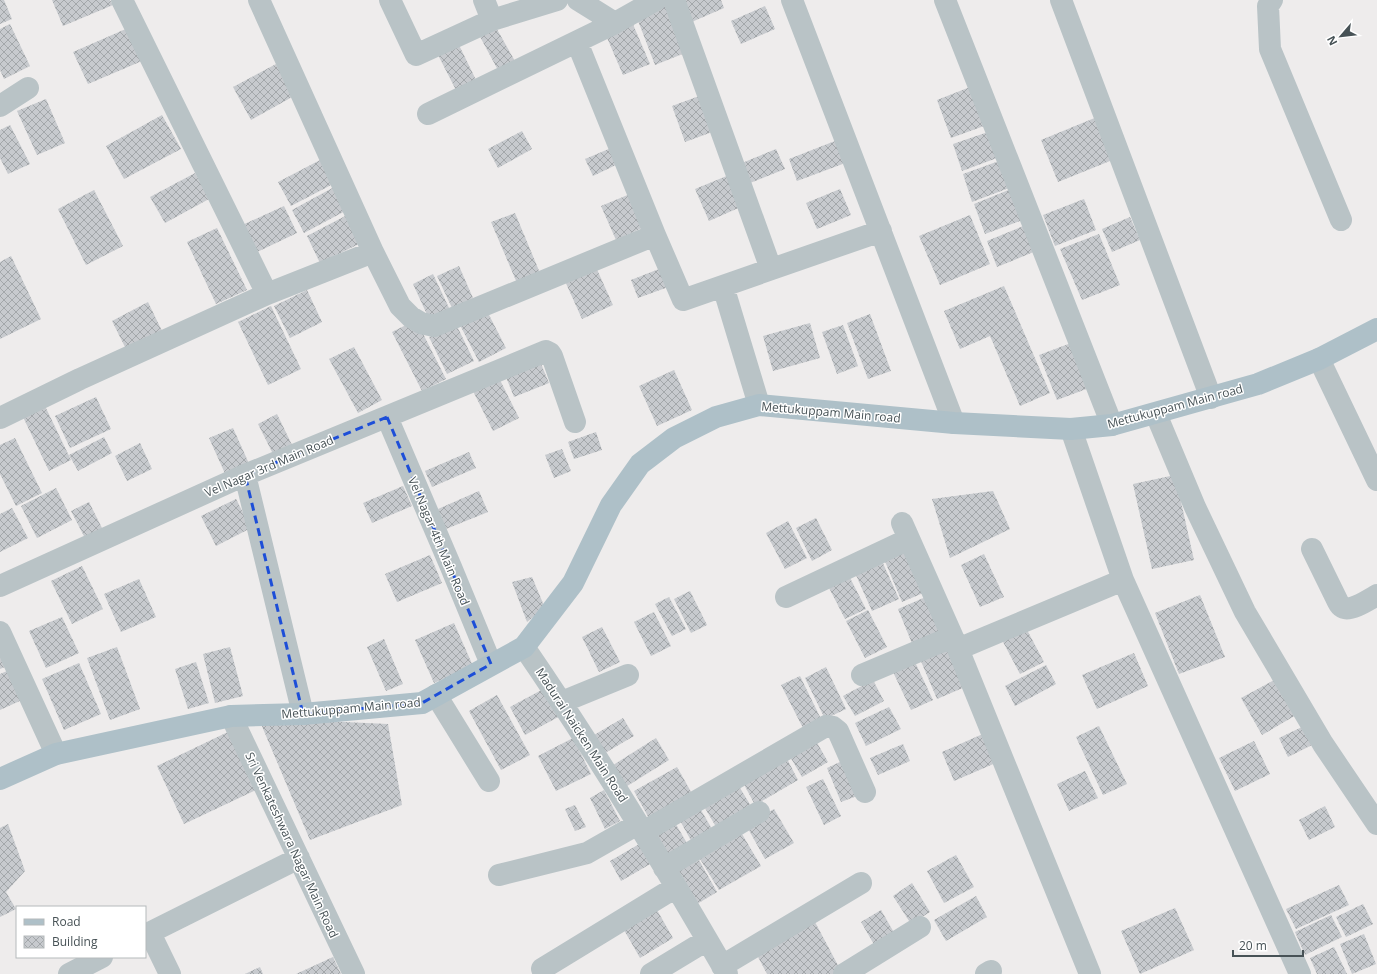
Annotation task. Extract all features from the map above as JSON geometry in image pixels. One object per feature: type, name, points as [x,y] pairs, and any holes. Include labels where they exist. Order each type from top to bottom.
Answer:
[{"type":"main road","name":"Mettukuppam Main road","points":[[0,779],[56,754],[231,716],[303,714],[422,703],[524,647],[573,583],[611,505],[640,464],[674,438],[716,417],[759,405],[954,423],[1071,429],[1112,426],[1258,384],[1319,359],[1377,329]]},
{"type":"street","points":[[122,0],[267,294]]},
{"type":"street","points":[[259,0],[373,252],[400,306],[411,317],[421,323],[434,326],[655,235]]},
{"type":"street","points":[[390,0],[416,55],[492,20],[557,0]]},
{"type":"street","points":[[484,0],[492,20]]},
{"type":"street","points":[[578,0],[615,23]]},
{"type":"street","points":[[674,0],[771,269]]},
{"type":"street","points":[[792,0],[954,423]]},
{"type":"street","points":[[945,0],[1112,426]]},
{"type":"street","points":[[1061,0],[1211,398]]},
{"type":"street","points":[[1272,0],[1268,6],[1270,49],[1341,220]]},
{"type":"street","points":[[428,114],[615,23],[651,1]]},
{"type":"street","points":[[577,42],[683,300],[881,232]]},
{"type":"street","points":[[0,106],[28,88]]},
{"type":"street","points":[[0,418],[80,379],[267,294],[373,252]]},
{"type":"street","points":[[723,286],[759,405]]},
{"type":"street","name":"Vel Nagar 3rd Main Road","points":[[0,586],[245,475],[540,352],[550,352],[576,422]]},
{"type":"street","points":[[1319,359],[1377,480]]},
{"type":"street","points":[[1156,414],[1195,507],[1245,612],[1323,744],[1377,824]]},
{"type":"street","name":"Vel Nagar 4th Main Road","points":[[387,417],[491,664]]},
{"type":"street","points":[[1071,429],[1123,580],[1300,974]]},
{"type":"street","points":[[245,475],[303,714]]},
{"type":"street","points":[[786,598],[906,530],[955,643],[1090,974]]},
{"type":"street","points":[[1312,549],[1342,608],[1352,609],[1377,594]]},
{"type":"street","points":[[862,675],[955,643],[1123,580]]},
{"type":"street","points":[[0,632],[56,754]]},
{"type":"street","name":"Madurai Naicken Main Road","points":[[524,647],[562,702],[641,828],[725,970]]},
{"type":"street","points":[[562,702],[628,675]]},
{"type":"street","points":[[436,695],[489,781]]},
{"type":"street","name":"Sri Venkateshwara Nagar Main Road","points":[[231,716],[354,974]]},
{"type":"street","points":[[499,874],[587,853],[641,828],[826,726],[833,727],[838,731],[865,792]]},
{"type":"street","points":[[664,868],[759,812]]},
{"type":"street","points":[[170,974],[147,934],[299,858]]},
{"type":"street","points":[[725,970],[861,883]]},
{"type":"street","points":[[542,969],[676,887]]},
{"type":"street","points":[[844,974],[920,927]]},
{"type":"street","points":[[651,974],[707,940]]},
{"type":"street","points":[[69,974],[100,958]]},
{"type":"highlighted area","points":[[387,417],[491,664],[422,703],[303,714],[245,475]]},
{"type":"building","points":[[0,0],[4,0],[12,19],[0,24]]},
{"type":"building","points":[[52,0],[110,0],[113,5],[63,26]]},
{"type":"building","points":[[680,0],[721,0],[724,8],[687,24]]},
{"type":"building","points":[[666,6],[685,53],[655,65],[637,18]]},
{"type":"building","points":[[765,6],[775,29],[741,44],[731,21]]},
{"type":"building","points":[[632,22],[650,64],[623,75],[605,33]]},
{"type":"building","points":[[10,24],[30,66],[4,79],[0,70],[0,29]]},
{"type":"building","points":[[494,24],[516,63],[499,72],[478,33]]},
{"type":"building","points":[[128,28],[142,61],[88,84],[73,52]]},
{"type":"building","points":[[458,43],[478,84],[458,94],[437,53]]},
{"type":"building","points":[[276,64],[294,96],[251,120],[233,87]]},
{"type":"building","points":[[970,87],[984,126],[951,138],[937,100]]},
{"type":"building","points":[[702,95],[715,131],[685,142],[672,106]]},
{"type":"building","points":[[46,99],[65,143],[37,155],[17,111]]},
{"type":"building","points":[[162,115],[181,149],[124,179],[106,146]]},
{"type":"building","points":[[1097,117],[1115,159],[1058,182],[1041,140]]},
{"type":"building","points":[[10,125],[30,164],[8,174],[0,158],[0,130]]},
{"type":"building","points":[[522,131],[532,149],[498,168],[488,149]]},
{"type":"building","points":[[988,132],[997,158],[962,171],[953,144]]},
{"type":"building","points":[[840,139],[848,162],[797,181],[789,159]]},
{"type":"building","points":[[611,148],[618,164],[593,176],[585,159]]},
{"type":"building","points":[[776,149],[785,169],[750,183],[742,163]]},
{"type":"building","points":[[322,159],[335,183],[291,206],[278,182]]},
{"type":"building","points":[[999,161],[1009,188],[972,202],[963,174]]},
{"type":"building","points":[[195,173],[209,199],[165,223],[150,197]]},
{"type":"building","points":[[729,175],[743,206],[709,221],[695,189]]},
{"type":"building","points":[[336,186],[349,209],[304,233],[292,210]]},
{"type":"building","points":[[840,189],[851,215],[817,229],[806,203]]},
{"type":"building","points":[[1011,189],[1023,220],[985,234],[974,204]]},
{"type":"building","points":[[94,190],[123,246],[86,265],[58,209]]},
{"type":"building","points":[[630,194],[644,227],[616,240],[601,206]]},
{"type":"building","points":[[1084,199],[1096,230],[1055,246],[1043,215]]},
{"type":"building","points":[[284,206],[297,233],[253,254],[240,226]]},
{"type":"building","points":[[515,213],[540,273],[517,283],[491,222]]},
{"type":"building","points":[[349,214],[363,242],[320,263],[307,236]]},
{"type":"building","points":[[970,215],[990,264],[940,285],[919,236]]},
{"type":"building","points":[[1130,217],[1140,240],[1112,252],[1102,229]]},
{"type":"building","points":[[1026,225],[1036,251],[997,267],[987,241]]},
{"type":"building","points":[[217,228],[247,290],[216,304],[187,242]]},
{"type":"building","points":[[1099,234],[1120,285],[1082,300],[1060,249]]},
{"type":"building","points":[[11,256],[41,319],[0,339],[0,262]]},
{"type":"building","points":[[595,265],[613,305],[582,319],[564,279]]},
{"type":"building","points":[[459,266],[473,298],[452,308],[437,276]]},
{"type":"building","points":[[664,267],[671,286],[638,298],[631,280]]},
{"type":"building","points":[[433,274],[450,310],[429,319],[413,284]]},
{"type":"building","points":[[1004,286],[1050,393],[1020,406],[990,336],[960,349],[944,311]]},
{"type":"building","points":[[307,290],[322,322],[290,338],[274,306]]},
{"type":"building","points":[[148,302],[162,331],[126,349],[112,321]]},
{"type":"building","points":[[271,306],[301,369],[268,385],[238,322]]},
{"type":"building","points":[[487,311],[506,348],[479,362],[460,325]]},
{"type":"building","points":[[870,314],[891,371],[868,379],[847,323]]},
{"type":"building","points":[[416,320],[446,379],[422,391],[392,332]]},
{"type":"building","points":[[810,323],[820,358],[773,371],[763,336]]},
{"type":"building","points":[[456,324],[474,361],[447,374],[429,337]]},
{"type":"building","points":[[843,325],[858,366],[837,374],[822,332]]},
{"type":"building","points":[[1071,343],[1089,388],[1057,400],[1039,355]]},
{"type":"building","points":[[354,347],[382,400],[358,413],[329,359]]},
{"type":"building","points":[[539,359],[549,383],[514,397],[504,372]]},
{"type":"building","points":[[674,370],[692,410],[657,426],[639,386]]},
{"type":"building","points":[[496,372],[519,418],[493,431],[470,385]]},
{"type":"building","points":[[96,397],[111,429],[70,448],[55,416]]},
{"type":"building","points":[[45,406],[71,460],[49,471],[23,417]]},
{"type":"building","points":[[277,414],[295,451],[276,460],[258,424]]},
{"type":"building","points":[[233,428],[251,468],[227,478],[209,438]]},
{"type":"building","points":[[596,432],[602,450],[574,459],[568,442]]},
{"type":"building","points":[[104,437],[112,453],[78,471],[69,455]]},
{"type":"building","points":[[15,438],[42,493],[16,506],[0,474],[0,445]]},
{"type":"building","points":[[140,443],[152,469],[127,481],[115,456]]},
{"type":"building","points":[[562,449],[571,471],[554,478],[545,455]]},
{"type":"building","points":[[469,452],[476,468],[432,487],[425,471]]},
{"type":"building","points":[[1175,475],[1194,560],[1152,569],[1133,484]]},
{"type":"building","points":[[403,486],[412,506],[372,523],[363,503]]},
{"type":"building","points":[[56,488],[72,520],[37,538],[21,506]]},
{"type":"building","points":[[479,491],[488,512],[446,529],[438,509]]},
{"type":"building","points":[[993,491],[1010,529],[950,558],[932,499]]},
{"type":"building","points":[[236,499],[251,528],[216,546],[201,516]]},
{"type":"building","points":[[89,502],[106,536],[88,544],[71,511]]},
{"type":"building","points":[[12,508],[28,538],[0,552],[0,514]]},
{"type":"building","points":[[816,518],[832,550],[812,561],[796,528]]},
{"type":"building","points":[[788,521],[807,558],[785,569],[766,533]]},
{"type":"building","points":[[911,549],[928,591],[902,602],[884,559]]},
{"type":"building","points":[[984,554],[1004,597],[980,607],[961,565]]},
{"type":"building","points":[[430,555],[442,583],[397,602],[385,574]]},
{"type":"building","points":[[882,561],[899,599],[872,611],[855,573]]},
{"type":"building","points":[[82,566],[103,609],[72,624],[51,581]]},
{"type":"building","points":[[847,572],[866,609],[845,619],[826,582]]},
{"type":"building","points":[[532,577],[545,608],[527,622],[512,582]]},
{"type":"building","points":[[139,579],[156,617],[121,632],[104,594]]},
{"type":"building","points":[[690,591],[707,625],[691,633],[674,599]]},
{"type":"building","points":[[1200,595],[1225,657],[1179,674],[1155,613]]},
{"type":"building","points":[[928,596],[944,633],[913,646],[898,609]]},
{"type":"building","points":[[669,597],[686,629],[672,636],[655,604]]},
{"type":"building","points":[[868,610],[887,647],[865,658],[846,621]]},
{"type":"building","points":[[654,612],[671,646],[651,656],[634,622]]},
{"type":"building","points":[[62,617],[79,653],[46,668],[29,631]]},
{"type":"building","points":[[454,623],[473,666],[434,683],[415,640]]},
{"type":"building","points":[[602,627],[620,662],[599,672],[582,637]]},
{"type":"building","points":[[1026,628],[1044,662],[1020,674],[1002,640]]},
{"type":"building","points":[[384,639],[403,684],[386,691],[367,647]]},
{"type":"building","points":[[117,647],[140,709],[110,720],[87,658]]},
{"type":"building","points":[[230,647],[243,696],[215,703],[203,654]]},
{"type":"building","points":[[947,647],[965,687],[937,699],[920,659]]},
{"type":"building","points":[[1134,653],[1148,686],[1097,709],[1082,675]]},
{"type":"building","points":[[0,658],[5,667],[0,669]]},
{"type":"building","points":[[196,662],[209,703],[188,709],[175,669]]},
{"type":"building","points":[[915,662],[933,700],[911,710],[893,672]]},
{"type":"building","points":[[79,663],[101,714],[64,730],[42,679]]},
{"type":"building","points":[[1046,665],[1056,684],[1015,706],[1005,686]]},
{"type":"building","points":[[826,667],[846,709],[825,719],[805,678]]},
{"type":"building","points":[[7,671],[22,700],[0,710],[0,674]]},
{"type":"building","points":[[800,676],[823,723],[805,732],[781,685]]},
{"type":"building","points":[[1278,678],[1298,714],[1262,735],[1241,698]]},
{"type":"building","points":[[873,680],[884,701],[855,716],[843,696]]},
{"type":"building","points":[[547,687],[562,715],[525,735],[510,707]]},
{"type":"building","points":[[497,695],[530,755],[501,770],[469,711]]},
{"type":"building","points":[[889,707],[901,729],[866,746],[855,723]]},
{"type":"building","points":[[623,718],[634,736],[605,753],[594,735]]},
{"type":"building","points":[[300,720],[388,724],[402,805],[310,840],[261,724]]},
{"type":"building","points":[[1099,726],[1127,784],[1103,795],[1076,737]]},
{"type":"building","points":[[1304,726],[1314,744],[1288,757],[1279,738]]},
{"type":"building","points":[[232,730],[260,788],[184,824],[157,766]]},
{"type":"building","points":[[985,733],[998,762],[954,781],[942,752]]},
{"type":"building","points":[[573,738],[591,774],[556,791],[538,756]]},
{"type":"building","points":[[656,738],[669,760],[624,788],[610,767]]},
{"type":"building","points":[[815,739],[828,762],[802,777],[789,755]]},
{"type":"building","points":[[1254,741],[1270,774],[1235,791],[1219,758]]},
{"type":"building","points":[[903,744],[910,761],[878,775],[870,758]]},
{"type":"building","points":[[784,753],[798,780],[755,805],[740,777]]},
{"type":"building","points":[[842,761],[857,796],[841,802],[827,768]]},
{"type":"building","points":[[677,767],[694,797],[651,822],[634,791]]},
{"type":"building","points":[[1085,771],[1098,798],[1069,811],[1057,784]]},
{"type":"building","points":[[823,779],[841,816],[824,825],[806,787]]},
{"type":"building","points":[[737,783],[754,811],[719,832],[702,803]]},
{"type":"building","points":[[604,790],[620,821],[605,829],[590,798]]},
{"type":"building","points":[[575,805],[586,827],[575,831],[565,809]]},
{"type":"building","points":[[698,805],[715,834],[694,846],[678,817]]},
{"type":"building","points":[[1325,806],[1335,827],[1309,840],[1299,820]]},
{"type":"building","points":[[774,809],[794,843],[765,859],[746,825]]},
{"type":"building","points":[[674,821],[691,850],[668,864],[651,834]]},
{"type":"building","points":[[8,824],[25,871],[6,892],[16,909],[0,917],[0,828]]},
{"type":"building","points":[[742,834],[761,866],[719,890],[700,859]]},
{"type":"building","points":[[641,843],[652,863],[621,881],[610,861]]},
{"type":"building","points":[[956,855],[974,887],[944,903],[927,871]]},
{"type":"building","points":[[699,860],[717,892],[697,904],[679,871]]},
{"type":"building","points":[[912,883],[930,912],[911,924],[893,896]]},
{"type":"building","points":[[1339,885],[1349,905],[1296,929],[1286,909]]},
{"type":"building","points":[[976,896],[987,917],[946,941],[934,920]]},
{"type":"building","points":[[1363,904],[1373,924],[1346,937],[1336,917]]},
{"type":"building","points":[[1175,908],[1194,950],[1140,974],[1121,931]]},
{"type":"building","points":[[657,910],[673,938],[640,958],[624,930]]},
{"type":"building","points":[[881,910],[896,936],[876,948],[861,922]]},
{"type":"building","points":[[1331,915],[1342,937],[1305,955],[1295,932]]},
{"type":"building","points":[[815,922],[841,971],[834,974],[767,974],[756,953]]},
{"type":"building","points":[[1364,934],[1376,964],[1352,974],[1340,944]]},
{"type":"building","points":[[1334,947],[1347,974],[1317,974],[1310,958]]},
{"type":"building","points":[[333,957],[341,974],[296,974]]},
{"type":"building","points":[[260,967],[263,974],[245,974]]}]
